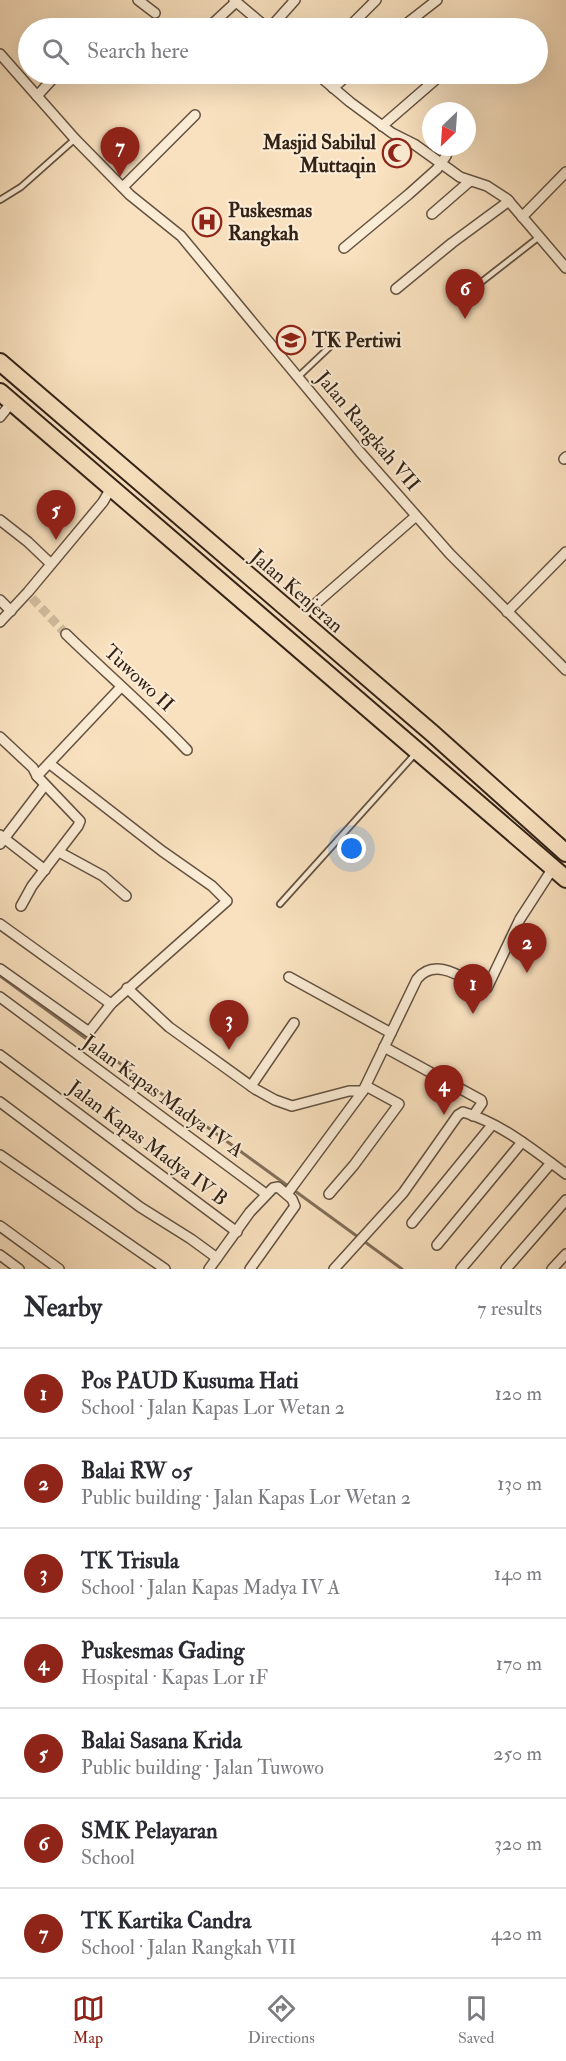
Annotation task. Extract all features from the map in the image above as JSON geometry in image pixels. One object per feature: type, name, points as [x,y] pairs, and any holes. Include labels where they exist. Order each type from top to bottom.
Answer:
[{"type":"highway","name":"Jalan Kenjeran","points":[[0,362],[432,733],[566,853]]},
{"type":"highway","points":[[6,397],[560,874]]},
{"type":"street","points":[[138,0],[155,13]]},
{"type":"street","points":[[278,18],[295,0]]},
{"type":"street","points":[[358,18],[376,0]]},
{"type":"street","points":[[414,18],[437,0]]},
{"type":"street","points":[[218,18],[235,1],[256,18]]},
{"type":"street","name":"Jalan Rangkah VII","points":[[0,54],[18,75]]},
{"type":"street","name":"Jalan Rangkah VII","points":[[26,84],[75,139],[123,187],[181,236],[416,516],[450,554],[566,670]]},
{"type":"street","points":[[36,96],[47,84]]},
{"type":"street","points":[[328,84],[392,134],[414,144],[459,177],[487,186],[508,201],[566,268]]},
{"type":"street","points":[[333,88],[338,84]]},
{"type":"street","points":[[382,126],[430,84]]},
{"type":"street","points":[[123,187],[195,115]]},
{"type":"street","points":[[344,248],[410,194],[441,164],[445,156]]},
{"type":"street","points":[[522,217],[566,172]]},
{"type":"street","points":[[432,214],[471,181]]},
{"type":"street","points":[[396,289],[508,201]]},
{"type":"street","points":[[0,417],[6,397]]},
{"type":"street","points":[[0,622],[30,595],[51,564],[104,502],[111,488]]},
{"type":"street","points":[[298,619],[416,516]]},
{"type":"street","points":[[0,520],[51,564]]},
{"type":"street","points":[[507,612],[566,552]]},
{"type":"street","points":[[0,600],[11,611]]},
{"type":"street","name":"Tuwowo II","points":[[66,634],[121,687],[147,708],[187,750]]},
{"type":"street","points":[[37,776],[121,687]]},
{"type":"street","points":[[0,737],[33,768],[45,785],[80,820],[21,906]]},
{"type":"street","points":[[0,969],[88,1032],[111,1004],[226,901],[212,886],[162,852],[50,764]]},
{"type":"street","points":[[45,785],[1,839],[45,870]]},
{"type":"street","points":[[59,852],[103,876],[126,896]]},
{"type":"street","points":[[289,1191],[364,1088],[422,973],[426,969],[438,968],[487,988],[520,919],[560,874]]},
{"type":"street","points":[[0,924],[111,1004]]},
{"type":"street","points":[[289,977],[391,1033]]},
{"type":"street","points":[[128,988],[169,1027],[251,1086],[275,1100],[292,1106],[364,1088],[399,1104],[354,1165],[328,1194]]},
{"type":"street","name":"Jalan Kapas Madya IV A","points":[[0,997],[266,1194]]},
{"type":"street","points":[[251,1086],[294,1023]]},
{"type":"street","points":[[384,1047],[481,1100],[482,1103],[473,1116]]},
{"type":"street","name":"Jalan Kapas Madya IV B","points":[[0,1055],[237,1232],[208,1269]]},
{"type":"street","points":[[0,1102],[140,1207],[217,1258]]},
{"type":"street","points":[[334,1269],[403,1192],[458,1115],[463,1112],[492,1125],[522,1143],[566,1174]]},
{"type":"street","points":[[412,1223],[492,1125]]},
{"type":"street","points":[[437,1245],[522,1143]]},
{"type":"street","points":[[0,1155],[165,1269]]},
{"type":"street","points":[[461,1269],[551,1163]]},
{"type":"street","points":[[237,1232],[266,1194],[275,1187],[289,1191],[295,1206],[250,1269]]},
{"type":"street","points":[[506,1269],[566,1200]]},
{"type":"street","points":[[0,1226],[59,1269]]},
{"type":"street","points":[[552,1269],[566,1254]]},
{"type":"street","points":[[0,1255],[19,1269]]},
{"type":"lane","points":[[0,200],[21,187],[75,139]]},
{"type":"lane","points":[[457,301],[539,237]]},
{"type":"lane","points":[[298,377],[336,342]]},
{"type":"lane","points":[[280,904],[432,733]]},
{"type":"waterway","points":[[0,976],[402,1269]]},
{"type":"tunnel","points":[[32,598],[66,634]]},
{"type":"place","name":"Masjid Sabilul Muttaqin","points":[[397,153]]},
{"type":"place","name":"TK Kartika Candra","points":[[120,177]]},
{"type":"place","name":"Puskesmas Rangkah","points":[[207,222]]},
{"type":"place","name":"SMK Pelayaran","points":[[465,319]]},
{"type":"place","name":"TK Pertiwi","points":[[291,340]]},
{"type":"place","name":"Balai Sasana Krida","points":[[56,540]]},
{"type":"place","name":"Balai RW 05","points":[[527,973]]},
{"type":"place","name":"Pos PAUD Kusuma Hati","points":[[473,1014]]},
{"type":"place","name":"TK Trisula","points":[[229,1050]]},
{"type":"place","name":"Puskesmas Gading","points":[[444,1115]]}]
